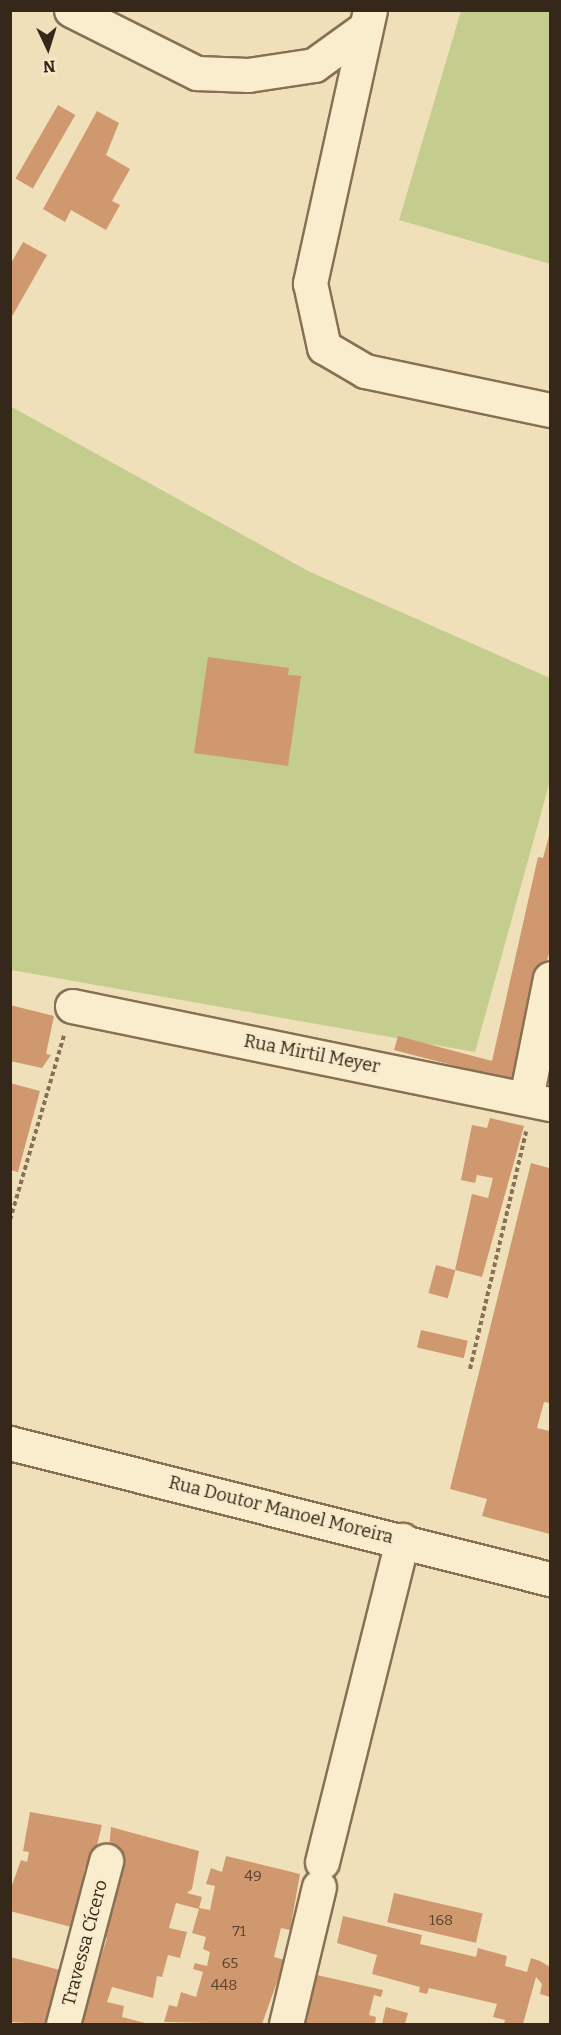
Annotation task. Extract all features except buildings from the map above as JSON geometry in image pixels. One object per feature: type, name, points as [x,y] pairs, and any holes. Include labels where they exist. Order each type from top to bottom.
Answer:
[{"type":"street","points":[[71,10],[197,73],[248,75],[314,65],[367,20]]},
{"type":"street","points":[[367,20],[310,283],[324,347],[365,371],[550,410]]},
{"type":"street","points":[[538,1101],[550,978]]},
{"type":"street","name":"Rua Mirtil Meyer","points":[[72,1006],[538,1101]]},
{"type":"street","name":"Rua Doutor Manoel Moreira","points":[[10,1443],[550,1578]]},
{"type":"street","points":[[286,2025],[320,1875],[402,1540]]},
{"type":"street","name":"Travessa Cícero","points":[[63,2025],[106,1861]]},
{"type":"path","points":[[10,1220],[72,1006]]},
{"type":"path","points":[[470,1369],[526,1138],[538,1101]]},
{"type":"green space","points":[[461,11],[550,11],[550,264],[399,220]]},
{"type":"green space","points":[[10,406],[308,571],[550,678],[550,781],[475,1052],[11,970]]}]
